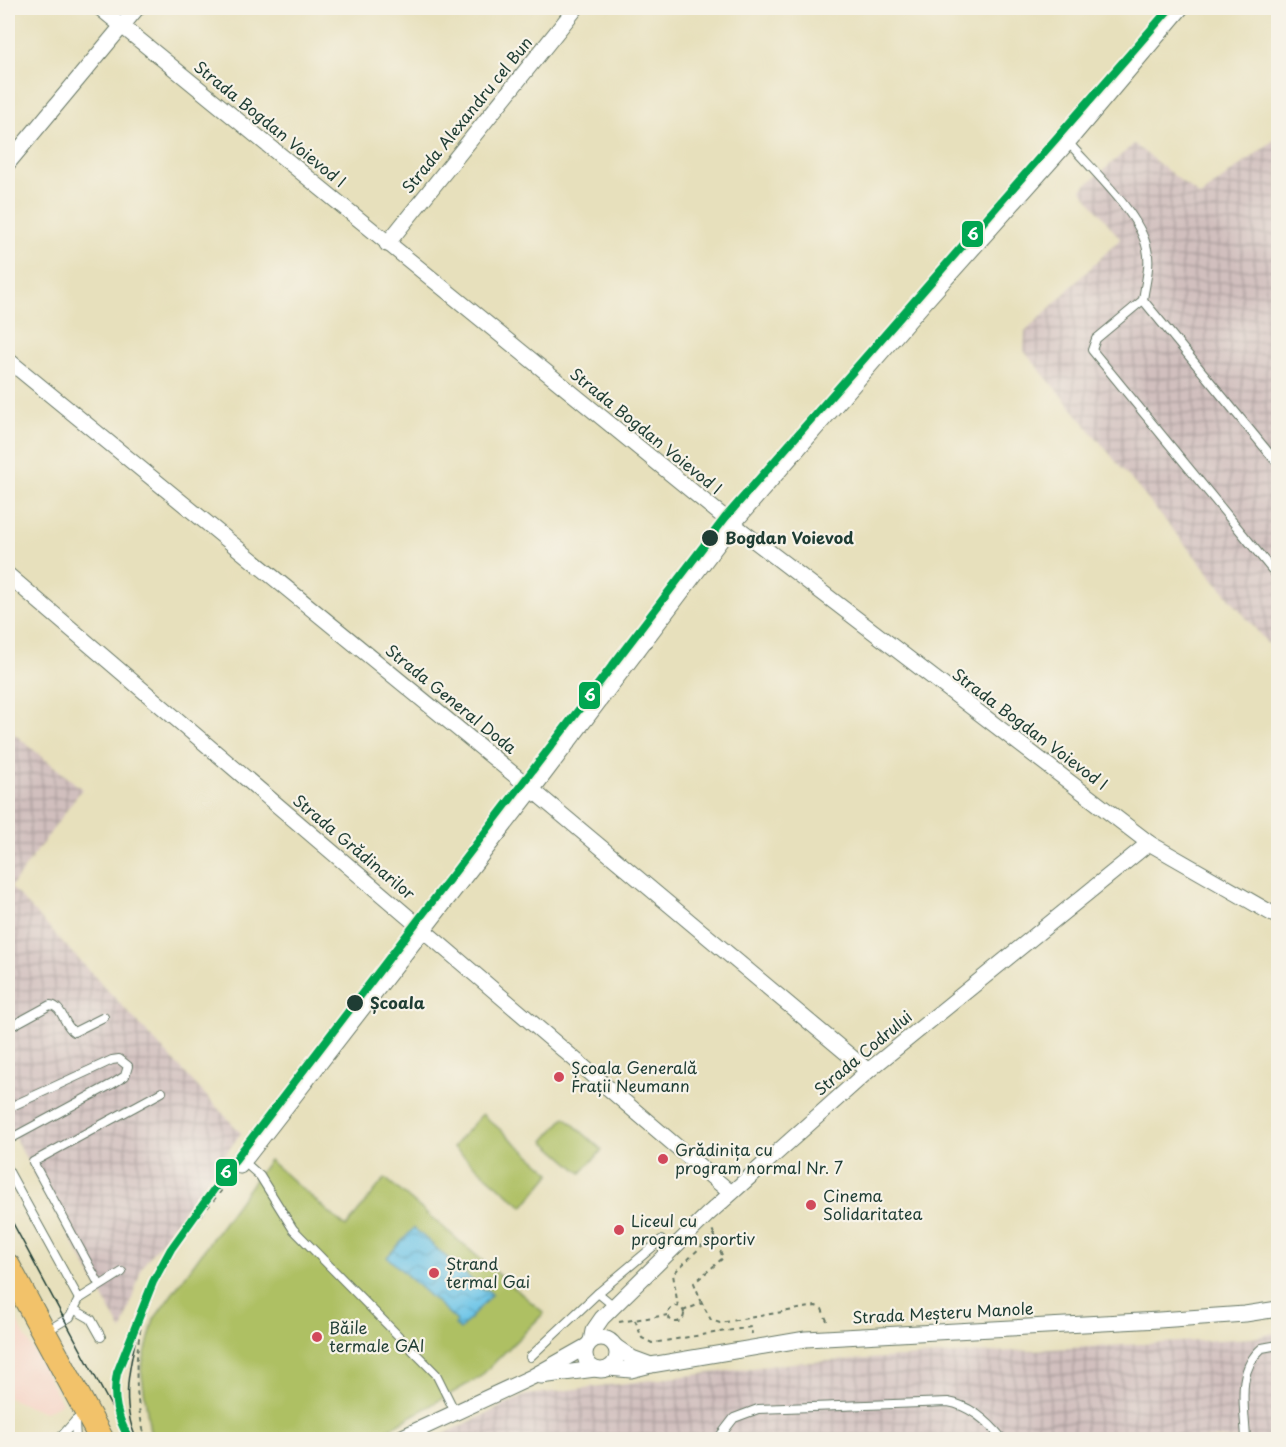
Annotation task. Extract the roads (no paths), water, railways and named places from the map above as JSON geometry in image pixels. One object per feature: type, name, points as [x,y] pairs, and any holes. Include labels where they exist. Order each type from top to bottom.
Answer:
[{"type":"main road","points":[[8,1266],[44,1333],[81,1416],[102,1440]]},
{"type":"street","name":"Strada Bogdan Voievod I","points":[[100,8],[733,524],[1149,843],[1278,917]]},
{"type":"street","points":[[8,163],[137,8]]},
{"type":"street","name":"Strada Alexandru cel Bun","points":[[387,244],[576,8]]},
{"type":"street","points":[[242,1164],[532,790],[733,524],[924,303],[1068,142],[1181,8]]},
{"type":"street","name":"Strada General Doda","points":[[8,360],[532,790],[868,1071]]},
{"type":"street","name":"Strada Grădinarilor","points":[[8,575],[731,1193]]},
{"type":"street","name":"Strada Codrului","points":[[589,1343],[596,1326],[731,1193],[868,1071],[1149,843]]},
{"type":"street","points":[[589,1343],[586,1358],[602,1368],[617,1359],[612,1323],[615,1307]]},
{"type":"street","name":"Strada Meșteru Manole","points":[[532,1377],[602,1368],[631,1370],[754,1348],[833,1337],[1159,1320],[1245,1314],[1278,1309]]},
{"type":"street","points":[[396,1440],[532,1377],[602,1337],[632,1358],[651,1365]]},
{"type":"lane","points":[[1068,142],[1141,231],[1149,258],[1143,300],[1096,339],[1092,350],[1278,577]]},
{"type":"lane","points":[[1143,300],[1278,464]]},
{"type":"lane","points":[[8,1028],[50,1005],[55,1005],[59,1009],[69,1029],[74,1032],[104,1017]]},
{"type":"lane","points":[[8,1108],[112,1060],[119,1059],[128,1066],[125,1076],[114,1083],[8,1140]]},
{"type":"lane","points":[[99,1284],[33,1162],[162,1092]]},
{"type":"lane","points":[[242,1164],[260,1176],[293,1229],[436,1374],[455,1412]]},
{"type":"lane","points":[[8,1170],[79,1299]]},
{"type":"lane","points":[[530,1357],[598,1293],[661,1240]]},
{"type":"lane","points":[[44,1333],[69,1317],[75,1310],[79,1299],[99,1284],[122,1272]]},
{"type":"lane","points":[[598,1293],[615,1307]]},
{"type":"lane","points":[[75,1310],[91,1319],[101,1338]]},
{"type":"lane","points":[[1246,1440],[1243,1381],[1246,1369],[1262,1348],[1278,1345]]},
{"type":"lane","points":[[717,1440],[734,1418],[758,1409],[948,1401],[975,1412],[1003,1440]]},
{"type":"lane","points":[[58,1440],[81,1416]]},
{"type":"lane","points":[[76,1440],[81,1416]]},
{"type":"water","name":"Ștrand termal Gai","points":[[414,1228],[484,1291],[486,1289],[492,1294],[460,1330],[455,1325],[457,1321],[387,1257]]},
{"type":"tram line","points":[[8,1214],[120,1423]]},
{"type":"tram line","points":[[137,1440],[131,1424],[128,1389],[132,1355],[144,1304]]},
{"type":"place","name":"Bogdan Voievod","points":[[710,538]]},
{"type":"place","name":"Școala","points":[[355,1003]]},
{"type":"place","name":"Școala Generală Frații Neumann","points":[[559,1077]]},
{"type":"place","name":"Grădinița cu program normal Nr. 7","points":[[663,1159]]},
{"type":"place","name":"Cinema Solidaritatea","points":[[811,1205]]},
{"type":"place","name":"Liceul cu program sportiv","points":[[619,1230]]},
{"type":"place","name":"Ștrand termal Gai","points":[[434,1273]]},
{"type":"place","name":"Băile termale GAI","points":[[317,1337]]}]
